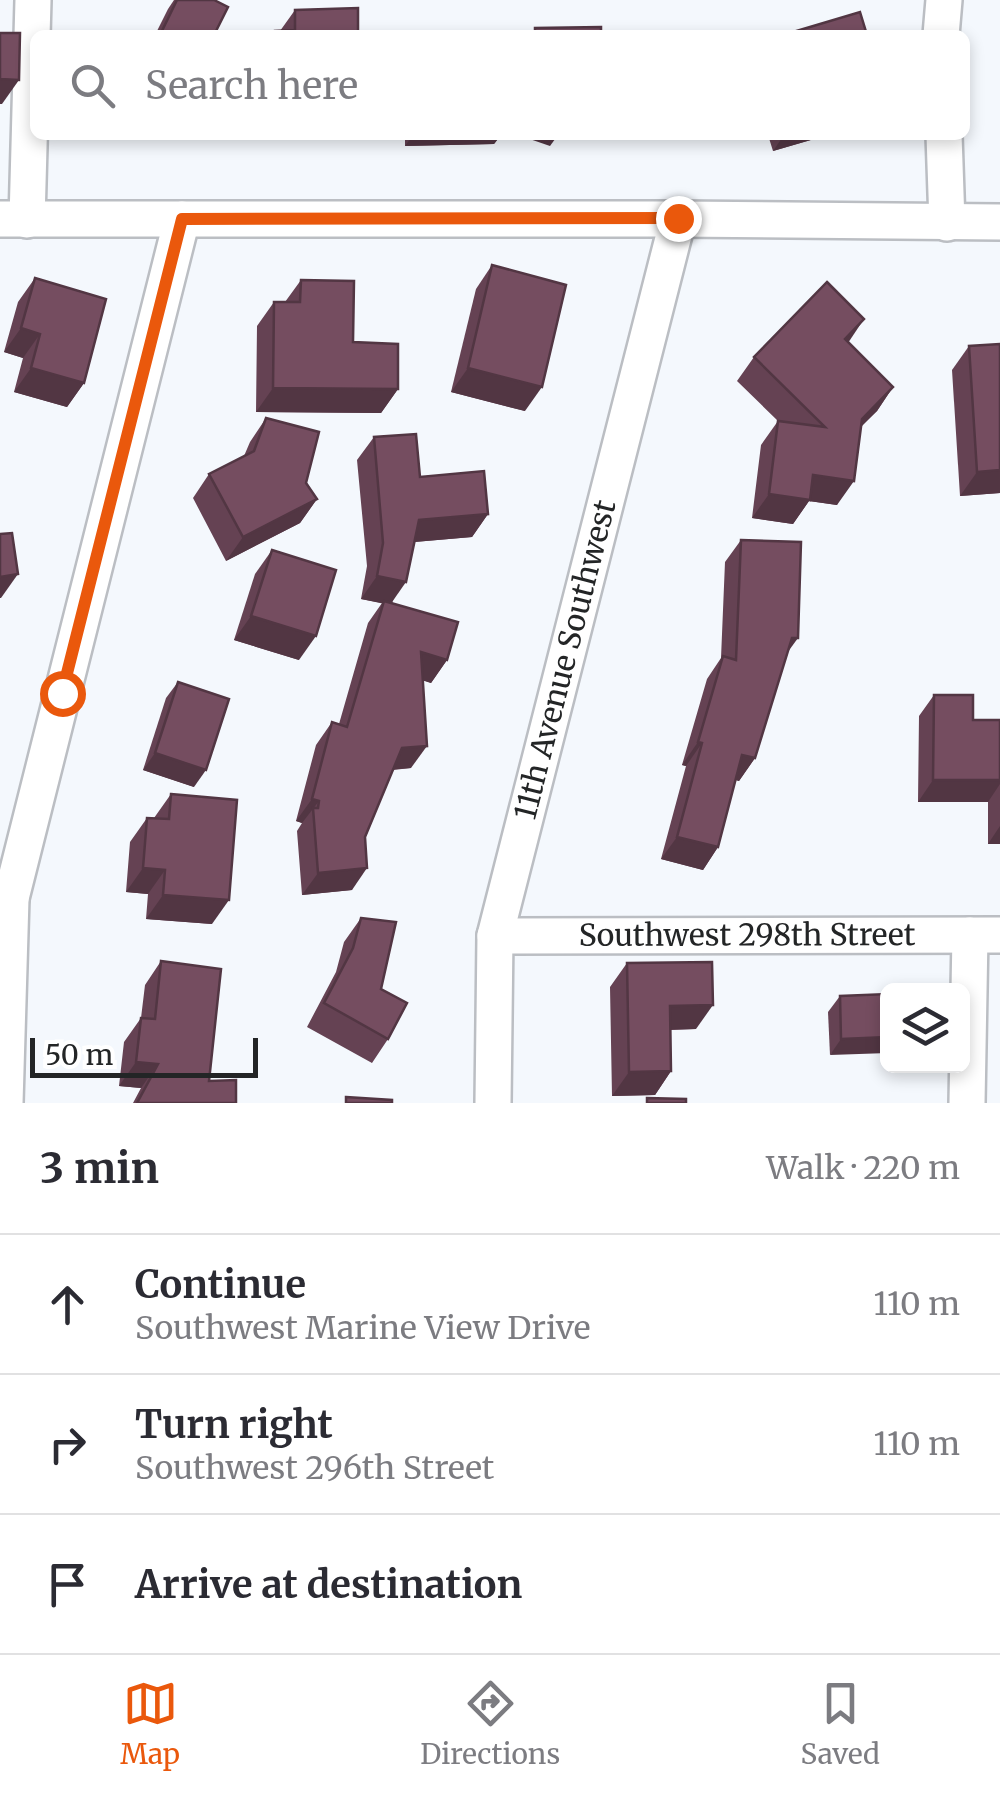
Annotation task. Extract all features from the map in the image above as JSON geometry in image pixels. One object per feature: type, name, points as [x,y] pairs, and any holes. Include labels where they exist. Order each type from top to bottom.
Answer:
[{"type":"street","points":[[32,0],[14,219],[678,218],[1000,222]]},
{"type":"street","points":[[941,30],[944,0]]},
{"type":"street","points":[[944,140],[947,223]]},
{"type":"street","name":"11th Avenue Southwest","points":[[493,1103],[495,936],[678,218]]},
{"type":"street","points":[[6,1103],[5,906],[182,219]]},
{"type":"street","points":[[967,1103],[985,935]]},
{"type":"street","name":"Southwest 298th Street","points":[[495,936],[985,935]]},
{"type":"building","points":[[177,0],[214,0],[228,7],[216,30],[162,30]]},
{"type":"building","points":[[358,8],[358,30],[295,30],[295,10]]},
{"type":"building","points":[[860,12],[865,30],[800,30]]},
{"type":"building","points":[[601,27],[601,30],[535,30]]},
{"type":"building","points":[[0,33],[20,33],[19,80],[0,79]]},
{"type":"building","points":[[492,265],[566,285],[542,387],[468,368]]},
{"type":"building","points":[[35,278],[106,299],[84,383],[31,368],[40,334],[21,328]]},
{"type":"building","points":[[301,280],[354,281],[353,342],[398,344],[398,389],[273,388],[274,302],[300,302]]},
{"type":"building","points":[[827,282],[864,319],[845,339],[893,387],[862,419],[854,481],[813,475],[810,500],[769,494],[778,421],[825,427],[754,357]]},
{"type":"building","points":[[1000,344],[1000,470],[977,472],[969,346]]},
{"type":"building","points":[[266,418],[319,432],[306,483],[317,499],[243,537],[209,474],[254,451]]},
{"type":"building","points":[[416,434],[420,477],[484,471],[488,514],[419,520],[406,582],[377,576],[383,543],[374,437]]},
{"type":"building","points":[[12,533],[18,574],[0,577],[0,534]]},
{"type":"building","points":[[741,540],[801,542],[798,638],[792,638],[755,758],[742,755],[718,847],[677,837],[702,743],[698,742],[723,656],[736,660]]},
{"type":"building","points":[[272,550],[336,570],[316,636],[251,616]]},
{"type":"building","points":[[384,601],[458,622],[447,660],[421,652],[427,746],[402,748],[365,837],[367,868],[318,873],[313,808],[318,808],[319,801],[312,799],[332,722],[347,727]]},
{"type":"building","points":[[178,682],[229,699],[206,770],[155,753]]},
{"type":"building","points":[[934,695],[973,695],[973,720],[1000,720],[1000,780],[933,780]]},
{"type":"building","points":[[171,794],[237,800],[229,900],[163,895],[165,870],[143,868],[147,818],[169,819]]},
{"type":"building","points":[[361,918],[396,922],[381,989],[407,1003],[388,1039],[324,1003],[353,948]]},
{"type":"building","points":[[161,961],[221,969],[209,1081],[236,1080],[236,1103],[137,1103],[158,1064],[136,1062],[141,1018],[155,1019]]},
{"type":"building","points":[[712,962],[713,1005],[670,1006],[671,1071],[629,1072],[627,963]]},
{"type":"building","points":[[880,994],[880,1037],[841,1039],[840,996]]},
{"type":"building","points":[[346,1097],[392,1100],[392,1103],[346,1103]]},
{"type":"building","points":[[647,1098],[686,1099],[686,1103],[647,1103]]},
{"type":"route","points":[[62,693],[182,219],[678,218]]}]
